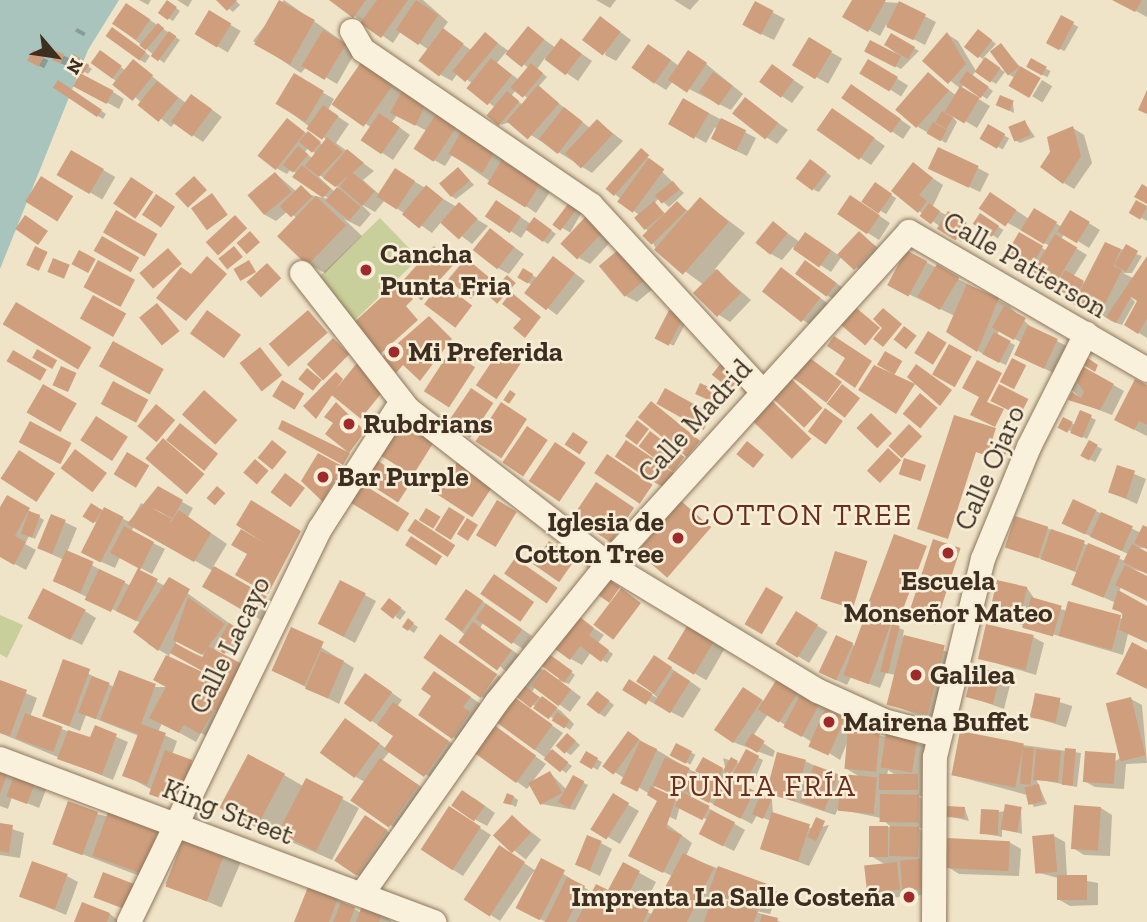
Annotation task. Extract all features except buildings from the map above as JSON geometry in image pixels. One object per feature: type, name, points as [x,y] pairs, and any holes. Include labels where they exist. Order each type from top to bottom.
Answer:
[{"type":"street","points":[[352,31],[363,50],[591,205],[761,390]]},
{"type":"street","name":"Calle Madrid","points":[[362,894],[497,702],[608,564],[761,390],[909,232]]},
{"type":"street","name":"Calle Patterson","points":[[909,232],[1147,370]]},
{"type":"street","points":[[302,273],[401,403],[608,564],[818,691],[884,721],[938,736]]},
{"type":"street","name":"Calle Ojaro","points":[[934,922],[938,736],[983,559],[1029,447],[1086,334]]},
{"type":"street","name":"Calle Lacayo","points":[[129,922],[320,529],[401,403]]},
{"type":"street","name":"King Street","points":[[0,759],[434,922]]},
{"type":"green space","name":"Cancha Punta Fria","points":[[380,218],[419,258],[352,323],[313,283]]},
{"type":"green space","points":[[0,615],[23,625],[7,658],[0,654]]},
{"type":"water","points":[[0,0],[119,0],[88,50],[0,269]]},
{"type":"place","name":"Cancha Punta Fria","points":[[366,270]]},
{"type":"place","name":"Mi Preferida","points":[[394,352]]},
{"type":"place","name":"Rubdrians","points":[[349,424]]},
{"type":"place","name":"Bar Purple","points":[[323,477]]},
{"type":"place","name":"Iglesia de Cotton Tree","points":[[678,538]]},
{"type":"place","name":"Escuela Monseñor Mateo","points":[[948,553]]},
{"type":"place","name":"Galilea","points":[[916,675]]},
{"type":"place","name":"Mairena Buffet","points":[[829,722]]},
{"type":"place","name":"Imprenta La Salle Costeña","points":[[909,897]]},
{"type":"district","name":"COTTON TREE","points":[[802,515]]},
{"type":"district","name":"PUNTA FRÍA","points":[[763,786]]}]
